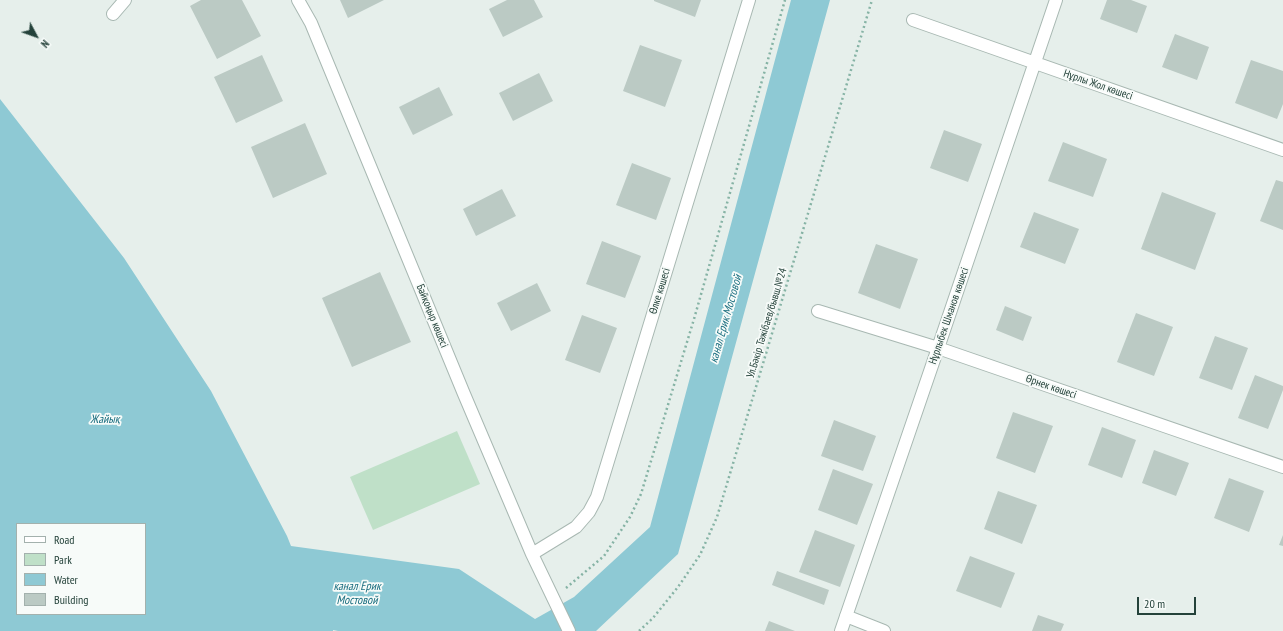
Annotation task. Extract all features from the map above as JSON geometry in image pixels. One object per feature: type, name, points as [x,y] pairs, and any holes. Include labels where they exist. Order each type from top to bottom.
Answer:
[{"type":"street","points":[[113,14],[125,0]]},
{"type":"street","name":"Байқоңыр көшесi","points":[[298,0],[311,24],[532,554],[569,631]]},
{"type":"street","name":"Өлке көшесі","points":[[532,554],[576,527],[589,512],[597,497],[749,0]]},
{"type":"street","name":"Нұрлыбек Шманов көшесі","points":[[841,631],[1056,0]]},
{"type":"street","name":"Нұрлы Жол көшесі","points":[[913,20],[1283,150]]},
{"type":"street","name":"Өрнек көшесі","points":[[818,311],[938,348],[1283,467]]},
{"type":"street","points":[[846,616],[884,631]]},
{"type":"path","points":[[563,591],[604,556],[630,517],[641,494],[694,319],[785,0]]},
{"type":"path","name":"Ул.Бәкір Тәжібаев/бывш.№24","points":[[639,631],[674,592],[700,555],[717,517],[872,0]]},
{"type":"green space","points":[[457,431],[480,484],[373,530],[350,477]]},
{"type":"water","name":"Жайық","points":[[791,0],[830,0],[678,554],[596,631],[0,631],[0,99],[124,258],[211,391],[291,546],[459,569],[535,619],[574,597],[650,527]]},
{"type":"building","points":[[201,0],[242,0],[261,36],[217,59],[190,6]]},
{"type":"building","points":[[340,0],[384,0],[348,18]]},
{"type":"building","points":[[507,0],[534,0],[543,17],[503,37],[489,9]]},
{"type":"building","points":[[654,0],[701,0],[695,17]]},
{"type":"building","points":[[1107,0],[1131,0],[1147,6],[1137,33],[1100,19]]},
{"type":"building","points":[[1175,34],[1209,47],[1197,80],[1162,67]]},
{"type":"building","points":[[640,45],[682,60],[665,107],[623,91]]},
{"type":"building","points":[[262,55],[283,101],[236,123],[214,77]]},
{"type":"building","points":[[1251,60],[1283,71],[1283,104],[1277,119],[1235,103]]},
{"type":"building","points":[[539,73],[553,101],[513,121],[499,93]]},
{"type":"building","points":[[439,87],[453,115],[413,135],[399,107]]},
{"type":"building","points":[[305,123],[327,174],[273,198],[251,147]]},
{"type":"building","points":[[944,130],[982,144],[968,182],[930,168]]},
{"type":"building","points":[[1063,142],[1107,159],[1093,197],[1048,181]]},
{"type":"building","points":[[632,163],[671,178],[656,220],[616,205]]},
{"type":"building","points":[[1276,180],[1283,182],[1283,230],[1260,221]]},
{"type":"building","points":[[502,189],[516,216],[476,236],[463,209]]},
{"type":"building","points":[[1162,192],[1216,213],[1195,270],[1141,249]]},
{"type":"building","points":[[1034,212],[1079,229],[1065,264],[1020,247]]},
{"type":"building","points":[[602,241],[641,256],[625,298],[586,284]]},
{"type":"building","points":[[876,244],[918,259],[900,309],[858,293]]},
{"type":"building","points":[[380,272],[411,342],[352,367],[322,298]]},
{"type":"building","points":[[537,283],[551,311],[511,331],[497,303]]},
{"type":"building","points":[[1005,306],[1032,317],[1023,341],[996,330]]},
{"type":"building","points":[[1136,313],[1173,327],[1154,376],[1117,362]]},
{"type":"building","points":[[582,315],[617,328],[600,373],[565,360]]},
{"type":"building","points":[[1215,336],[1248,348],[1232,390],[1199,378]]},
{"type":"building","points":[[1255,375],[1283,386],[1283,390],[1268,429],[1238,418]]},
{"type":"building","points":[[1013,412],[1053,426],[1035,473],[996,458]]},
{"type":"building","points":[[834,420],[876,436],[863,471],[821,456]]},
{"type":"building","points":[[1102,427],[1136,440],[1122,478],[1088,465]]},
{"type":"building","points":[[1154,450],[1189,463],[1176,496],[1142,483]]},
{"type":"building","points":[[833,469],[873,484],[857,525],[818,510]]},
{"type":"building","points":[[1229,478],[1264,491],[1249,532],[1214,518]]},
{"type":"building","points":[[998,491],[1037,505],[1022,544],[984,529]]},
{"type":"building","points":[[815,530],[855,545],[840,587],[799,572]]},
{"type":"building","points":[[1283,535],[1283,546],[1279,545]]},
{"type":"building","points":[[970,556],[1015,573],[1001,608],[956,591]]},
{"type":"building","points":[[777,571],[829,590],[824,605],[772,585]]},
{"type":"building","points":[[1038,615],[1064,624],[1061,631],[1032,631]]},
{"type":"building","points":[[769,621],[795,631],[765,631]]},
{"type":"water label","name":"канал Ерик Мостовой","points":[[726,319]]},
{"type":"water label","name":"канал Ерик Мостовой","points":[[357,594]]}]
